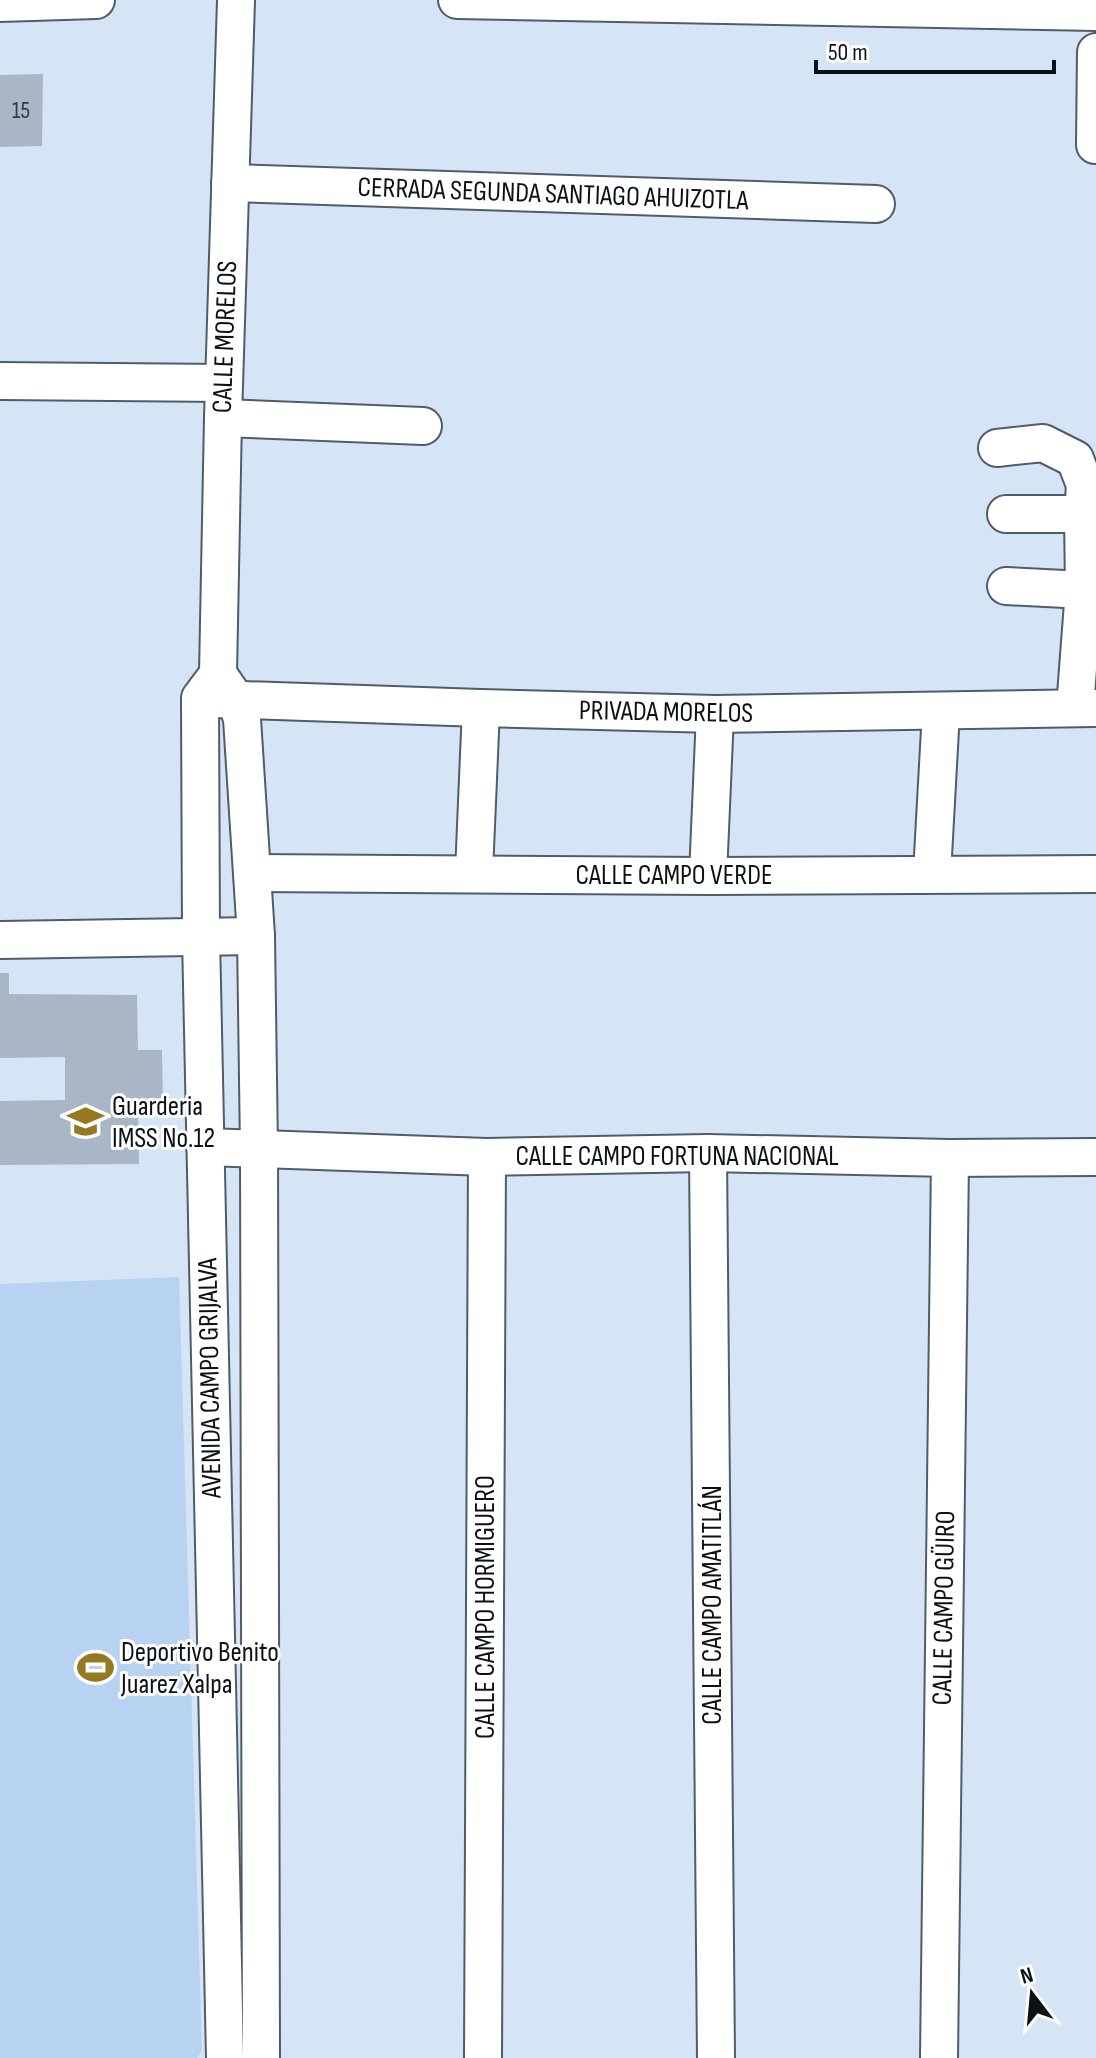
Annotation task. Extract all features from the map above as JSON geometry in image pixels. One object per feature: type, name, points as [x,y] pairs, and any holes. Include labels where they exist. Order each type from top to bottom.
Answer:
[{"type":"street","points":[[0,3],[96,0]]},
{"type":"street","name":"CALLE MORELOS","points":[[218,691],[223,400],[236,0]]},
{"type":"street","points":[[457,0],[1096,12]]},
{"type":"street","points":[[1095,145],[1096,52]]},
{"type":"street","name":"CERRADA SEGUNDA SANTIAGO AHUIZOTLA","points":[[230,183],[876,204]]},
{"type":"street","points":[[0,381],[223,400],[423,426]]},
{"type":"street","points":[[997,448],[1043,443],[1075,459],[1085,485],[1086,708]]},
{"type":"street","points":[[1006,514],[1083,514]]},
{"type":"street","points":[[1006,586],[1084,590]]},
{"type":"street","name":"PRIVADA MORELOS","points":[[218,691],[481,708],[715,714],[1086,708]]},
{"type":"street","name":"AVENIDA CAMPO GRIJALVA","points":[[218,691],[242,719],[256,936],[261,2058]]},
{"type":"street","name":"AVENIDA CAMPO GRIJALVA","points":[[218,691],[201,937],[225,2058]]},
{"type":"street","points":[[474,873],[481,708]]},
{"type":"street","points":[[932,874],[941,711]]},
{"type":"street","points":[[708,876],[715,714]]},
{"type":"street","name":"CALLE CAMPO VERDE","points":[[253,873],[708,876],[1096,874]]},
{"type":"street","points":[[0,940],[256,936]]},
{"type":"street","name":"CALLE CAMPO FORTUNA NACIONAL","points":[[205,1147],[487,1157],[708,1153],[950,1158],[1096,1157]]},
{"type":"street","name":"CALLE CAMPO AMATITLÁN","points":[[708,1153],[716,2058]]},
{"type":"street","name":"CALLE CAMPO HORMIGUERO","points":[[483,2058],[487,1157]]},
{"type":"street","name":"CALLE CAMPO GÜIRO","points":[[939,2058],[950,1158]]},
{"type":"shaded area","name":"Deportivo Benito Juarez Xalpa","points":[[179,1277],[202,2051],[197,2058],[0,2058],[0,1284]]},
{"type":"building","points":[[43,74],[42,146],[0,147],[0,75]]},
{"type":"building","points":[[0,973],[9,973],[9,994],[137,995],[138,1050],[162,1050],[163,1105],[138,1106],[139,1164],[0,1165],[0,1101],[65,1100],[65,1057],[0,1058]]},
{"type":"place","name":"Guarderia IMSS No.12","points":[[86,1122]]},
{"type":"place","name":"Deportivo Benito Juarez Xalpa","points":[[95,1668]]}]
